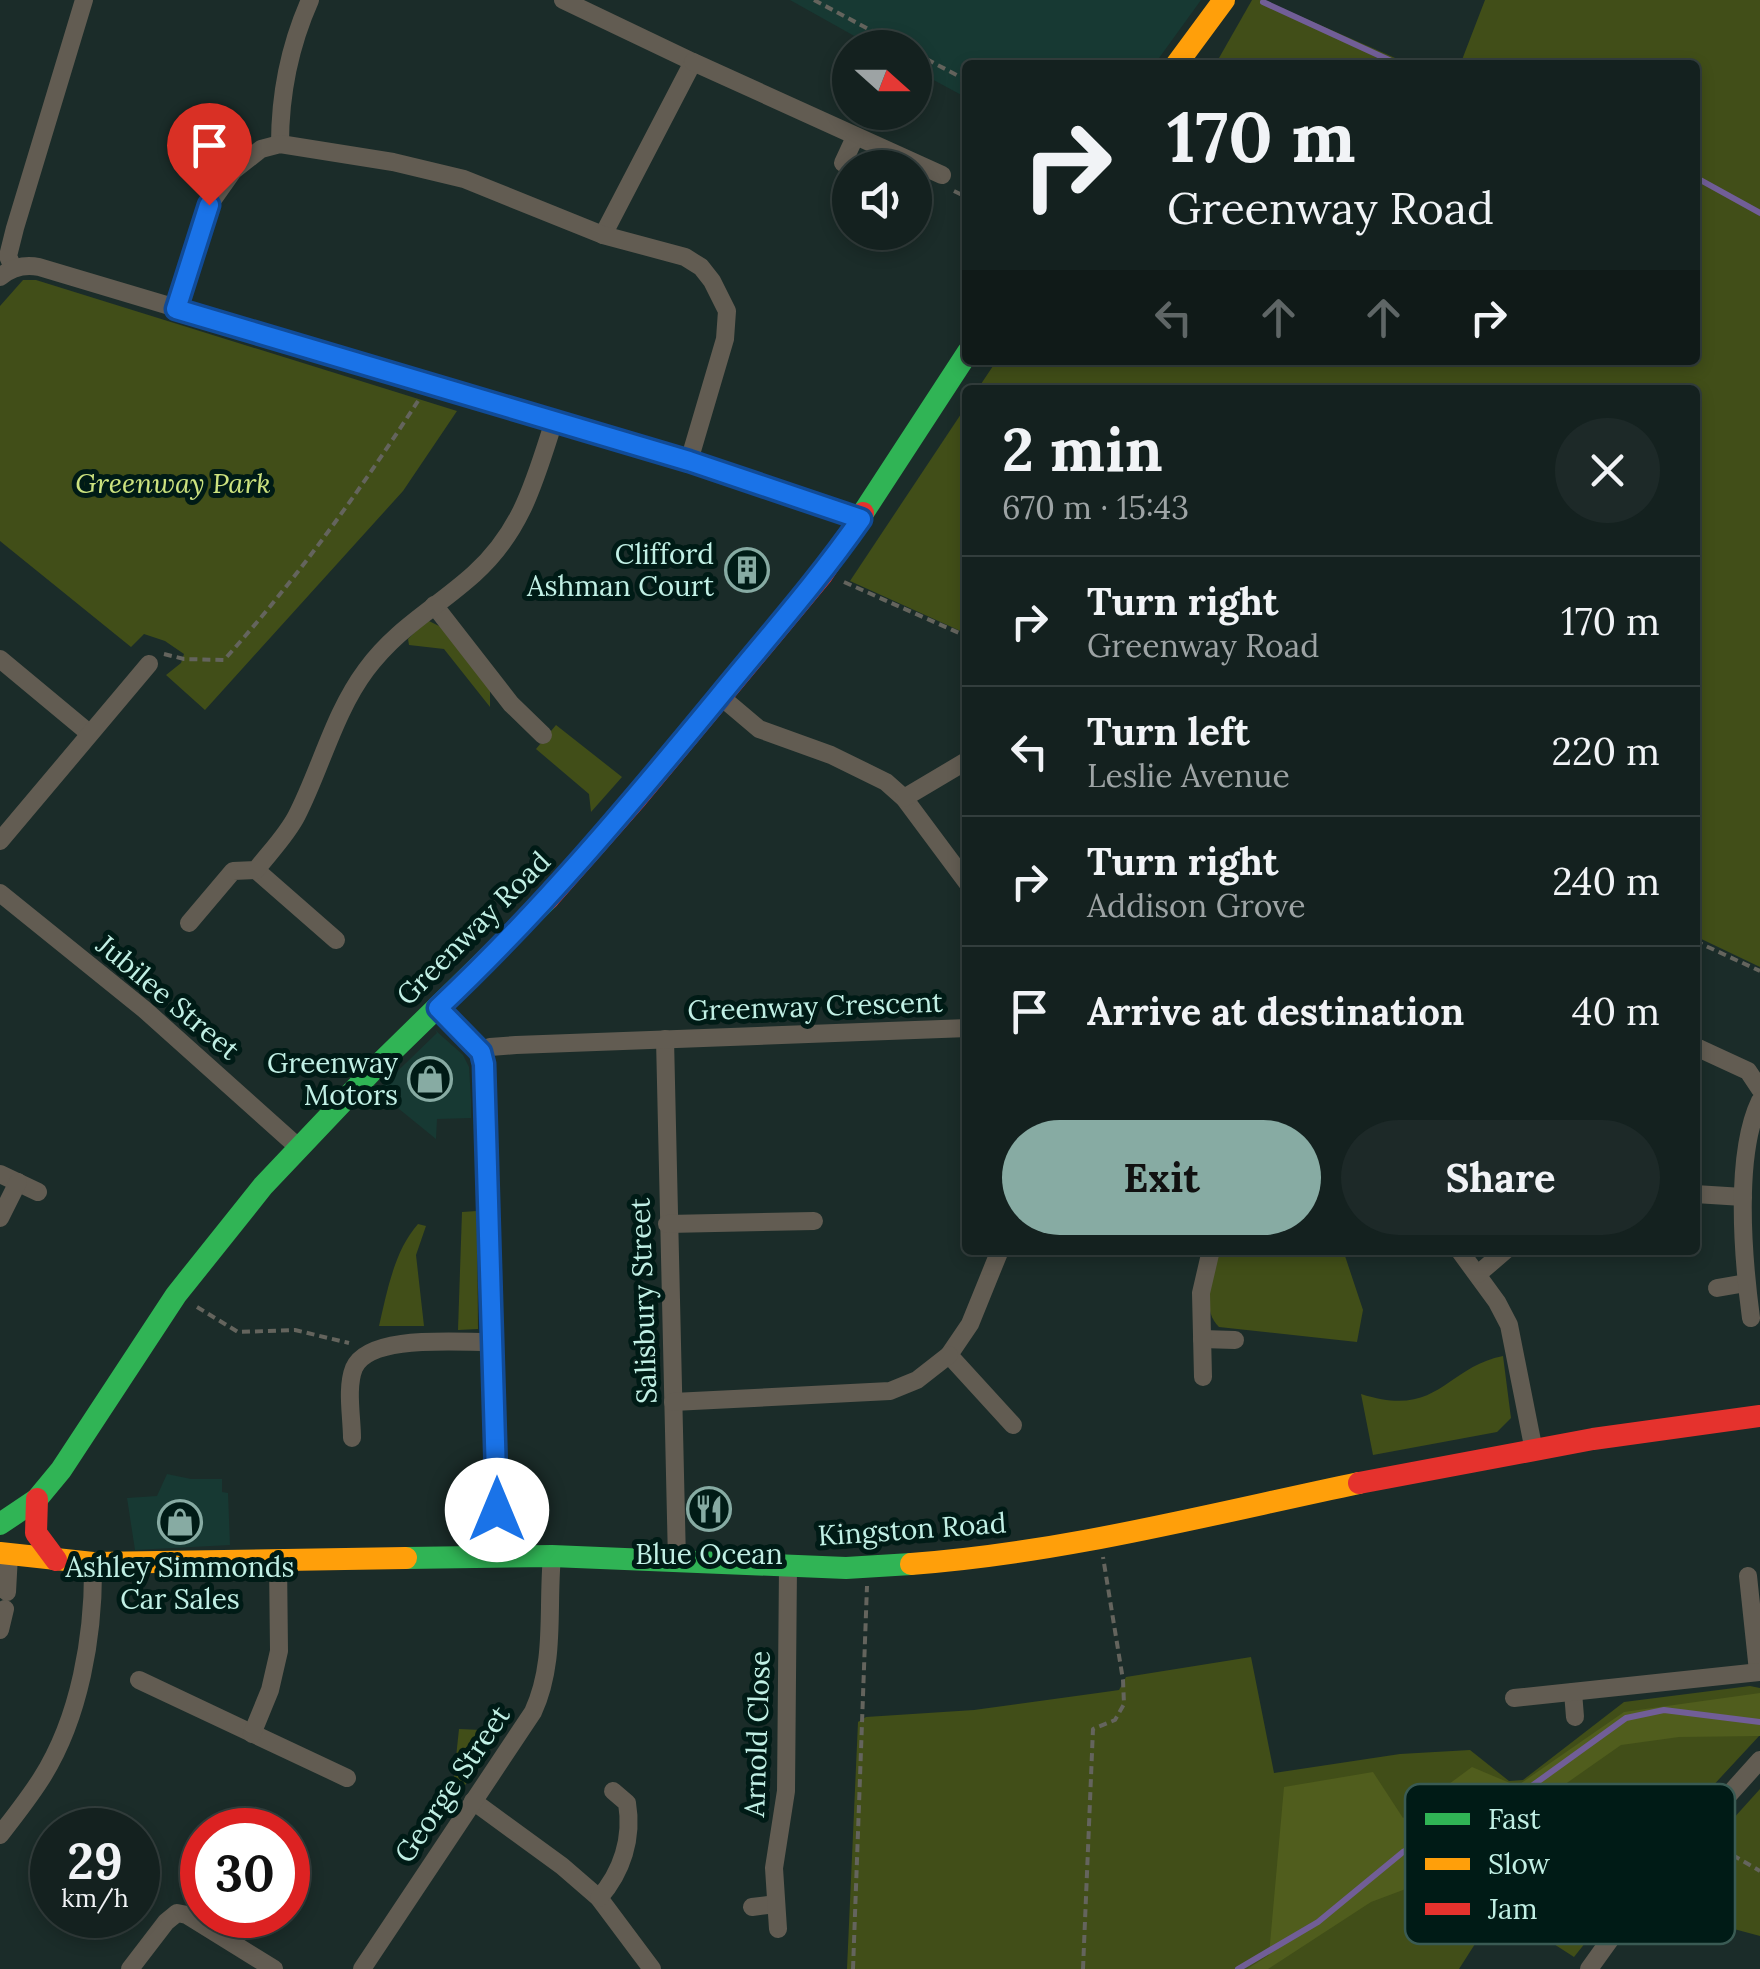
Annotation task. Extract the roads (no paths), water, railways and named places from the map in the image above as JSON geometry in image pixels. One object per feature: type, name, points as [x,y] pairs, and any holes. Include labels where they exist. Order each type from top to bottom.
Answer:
[{"type":"street","points":[[84,0],[11,242],[6,273],[27,264],[40,267],[689,461],[861,519]]},
{"type":"street","points":[[280,144],[290,58],[310,0]]},
{"type":"street","points":[[563,0],[942,175]]},
{"type":"street","points":[[1180,60],[1224,0]]},
{"type":"street","points":[[603,235],[694,62]]},
{"type":"street","points":[[848,150],[855,136]]},
{"type":"street","points":[[176,309],[209,205],[222,184],[247,158],[280,144],[393,162],[464,179],[603,235],[685,257],[701,267],[728,311],[725,338],[689,461]]},
{"type":"street","name":"Greenway Road","points":[[0,1524],[37,1500],[61,1470],[176,1295],[298,1146],[532,918],[822,575],[962,361]]},
{"type":"street","points":[[256,870],[294,820],[343,708],[366,670],[398,631],[489,560],[518,521],[528,504],[554,421]]},
{"type":"street","points":[[434,605],[511,704],[542,736]]},
{"type":"street","points":[[0,659],[89,734]]},
{"type":"street","points":[[0,841],[149,664]]},
{"type":"street","points":[[720,696],[759,729],[858,767],[886,782],[904,798],[962,876]]},
{"type":"street","points":[[904,798],[962,764]]},
{"type":"street","points":[[189,923],[233,871],[256,870],[336,940]]},
{"type":"street","name":"Jubilee Street","points":[[0,892],[158,1022],[298,1146]]},
{"type":"street","points":[[438,1008],[481,1052],[484,1064],[498,1556]]},
{"type":"street","name":"Greenway Crescent","points":[[481,1052],[516,1044],[962,1028]]},
{"type":"street","name":"Salisbury Street","points":[[666,1039],[677,1561]]},
{"type":"street","points":[[1700,1048],[1748,1071],[1760,1089]]},
{"type":"street","points":[[1751,1318],[1743,1256],[1743,1197],[1752,1118],[1760,1100]]},
{"type":"street","points":[[0,1174],[38,1192]]},
{"type":"street","points":[[0,1218],[18,1182]]},
{"type":"street","points":[[1700,1194],[1743,1197]]},
{"type":"street","points":[[667,1224],[814,1221]]},
{"type":"street","points":[[673,1402],[856,1396],[890,1391],[917,1380],[949,1355],[970,1324],[998,1255]]},
{"type":"street","points":[[1203,1377],[1202,1279],[1209,1255]]},
{"type":"street","points":[[1463,1255],[1509,1325],[1534,1451]]},
{"type":"street","points":[[1478,1274],[1500,1255]]},
{"type":"street","points":[[1717,1288],[1746,1283]]},
{"type":"street","points":[[1202,1339],[1235,1340]]},
{"type":"street","points":[[352,1438],[351,1379],[355,1364],[366,1352],[381,1345],[494,1342]]},
{"type":"street","points":[[949,1355],[1013,1425]]},
{"type":"street","name":"Kingston Road","points":[[5,1554],[93,1564],[552,1556],[868,1566],[977,1559],[1100,1538],[1325,1488],[1760,1416]]},
{"type":"street","points":[[37,1500],[33,1523],[37,1539],[56,1560]]},
{"type":"street","points":[[0,1630],[6,1601],[5,1554]]},
{"type":"street","name":"George Street","points":[[362,1969],[515,1744],[540,1696],[550,1634],[552,1556]]},
{"type":"street","points":[[252,1734],[270,1690],[279,1651],[278,1560]]},
{"type":"street","points":[[0,1835],[41,1779],[71,1716],[94,1604],[93,1564]]},
{"type":"street","name":"Arnold Close","points":[[778,1929],[774,1868],[788,1754],[788,1566]]},
{"type":"street","points":[[1514,1698],[1759,1671],[1748,1576]]},
{"type":"street","points":[[139,1680],[347,1778]]},
{"type":"street","points":[[1573,1692],[1575,1717]]},
{"type":"street","points":[[1735,1787],[1760,1760]]},
{"type":"street","points":[[600,1898],[615,1880],[630,1820],[627,1803],[613,1791]]},
{"type":"street","points":[[473,1801],[600,1898],[652,1969]]},
{"type":"street","points":[[752,1907],[776,1904]]},
{"type":"street","points":[[130,1969],[177,1912],[274,1969]]},
{"type":"street","points":[[1589,1969],[1608,1944]]},
{"type":"waterway","points":[[1263,2],[1389,60]]},
{"type":"waterway","points":[[1700,180],[1760,213]]},
{"type":"waterway","points":[[1534,1784],[1626,1718],[1664,1710],[1760,1722]]},
{"type":"waterway","points":[[1238,1969],[1318,1922],[1405,1851]]},
{"type":"place","name":"Clifford Ashman Court","points":[[747,570]]},
{"type":"place","name":"Greenway Motors","points":[[430,1079]]},
{"type":"place","name":"Blue Ocean","points":[[709,1509]]},
{"type":"place","name":"Ashley Simmonds Car Sales","points":[[180,1522]]},
{"type":"park label","name":"Greenway Park","points":[[173,483]]}]
